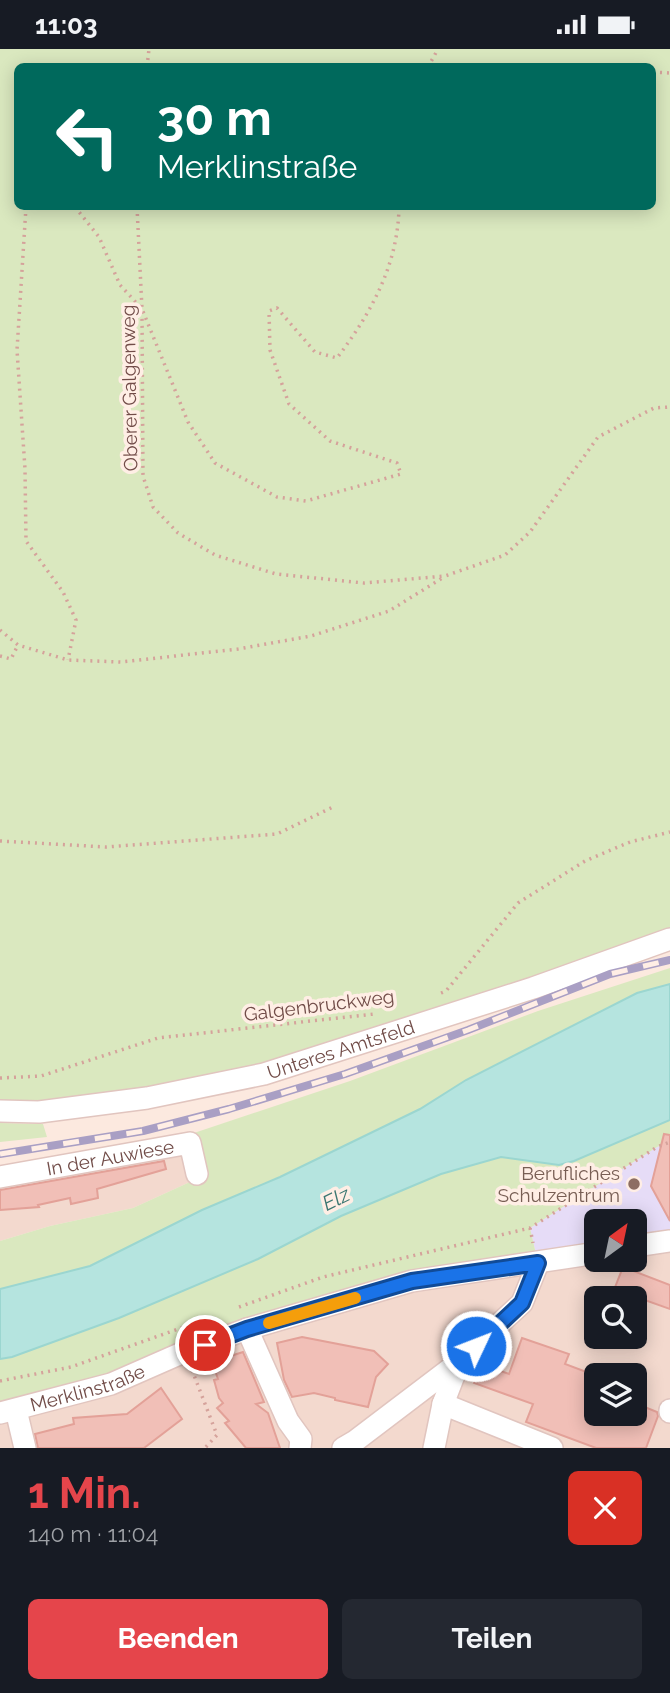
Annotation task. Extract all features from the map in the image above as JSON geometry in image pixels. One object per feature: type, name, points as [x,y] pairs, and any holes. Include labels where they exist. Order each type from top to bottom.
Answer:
[{"type":"street","name":"Unteres Amtsfeld","points":[[0,1111],[39,1112],[146,1098],[264,1073],[533,988],[670,939]]},
{"type":"street","name":"In der Auwiese","points":[[0,1177],[190,1143],[197,1174]]},
{"type":"street","points":[[648,1244],[670,1241]]},
{"type":"street","name":"Merklinstraße","points":[[8,1412],[111,1384],[184,1352],[247,1329],[412,1281],[584,1255]]},
{"type":"street","points":[[343,1448],[460,1360],[522,1303],[538,1263]]},
{"type":"street","points":[[247,1329],[288,1422],[302,1439],[300,1448]]},
{"type":"street","points":[[434,1448],[443,1404],[460,1360]]},
{"type":"street","points":[[443,1404],[552,1448]]},
{"type":"street","points":[[8,1412],[25,1448]]},
{"type":"path","points":[[26,210],[16,350],[25,469],[26,541],[63,591],[76,620],[68,660]]},
{"type":"path","points":[[77,210],[99,237],[120,285],[142,309],[188,422],[215,463],[277,497],[306,501],[401,474],[397,463],[330,441],[289,404],[270,350],[269,311],[277,308],[315,352],[337,358],[359,328],[387,275],[399,229],[400,210]]},
{"type":"path","name":"Oberer Galgenweg","points":[[137,210],[142,309],[143,476],[153,507],[178,533],[215,555],[276,574],[364,583],[445,576],[505,555],[530,532],[598,437],[654,408],[670,407]]},
{"type":"path","points":[[0,630],[18,645],[68,660],[121,662],[238,649],[311,636],[388,611],[445,576]]},
{"type":"path","points":[[0,656],[11,659],[18,645]]},
{"type":"path","points":[[0,841],[106,847],[277,834],[335,806]]},
{"type":"path","points":[[436,995],[446,991],[518,903],[585,861],[630,842],[670,832]]},
{"type":"path","name":"Galgenbruckweg","points":[[0,1078],[41,1076],[158,1038],[383,1014]]},
{"type":"path","points":[[530,1228],[657,1147],[670,1142]]},
{"type":"path","points":[[184,1352],[217,1435],[205,1448]]},
{"type":"shaded area","points":[[172,1142],[203,1176],[133,1208],[50,1226],[0,1241],[0,1169]]},
{"type":"shaded area","points":[[670,1142],[670,1448],[0,1448],[0,1413],[247,1329],[537,1263],[584,1220],[584,1272],[648,1272],[648,1209],[596,1209]]},
{"type":"shaded area","name":"Berufliches Schulzentrum","points":[[670,1142],[670,1241],[648,1244],[648,1209],[584,1209],[584,1255],[538,1263],[530,1228],[657,1147]]},
{"type":"green space","points":[[0,49],[670,49],[670,939],[264,1074],[0,1111]]},
{"type":"green space","points":[[670,968],[670,984],[637,993],[466,1080],[420,1109],[280,1177],[202,1210],[90,1266],[0,1289],[0,1241],[50,1226],[133,1208],[203,1176],[194,1133],[350,1081],[538,1011]]},
{"type":"green space","points":[[670,1120],[670,1142],[657,1147],[530,1228],[538,1263],[412,1281],[0,1413],[0,1359],[119,1318],[258,1259],[341,1216],[441,1174],[501,1157],[559,1165]]},
{"type":"green space","points":[[0,1123],[43,1124],[47,1137],[0,1142]]},
{"type":"water","name":"Elz","points":[[670,984],[670,1120],[559,1165],[501,1157],[441,1174],[341,1216],[258,1259],[119,1318],[0,1359],[0,1289],[90,1266],[202,1210],[280,1177],[420,1109],[466,1080],[637,993]]},
{"type":"building","points":[[664,1134],[670,1135],[670,1221],[651,1186]]},
{"type":"building","points":[[164,1161],[166,1169],[97,1189],[98,1198],[71,1204],[70,1198],[38,1205],[39,1207],[0,1210],[0,1190]]},
{"type":"building","points":[[621,1272],[636,1272],[670,1285],[670,1309],[647,1301],[647,1286],[616,1286]]},
{"type":"building","points":[[302,1337],[374,1351],[388,1364],[376,1377],[368,1407],[314,1393],[292,1397],[284,1380],[277,1343]]},
{"type":"building","points":[[522,1338],[569,1354],[565,1364],[584,1371],[584,1426],[647,1426],[647,1408],[657,1412],[658,1416],[646,1448],[596,1448],[526,1422],[533,1404],[474,1383],[481,1364],[509,1374]]},
{"type":"building","points":[[243,1352],[264,1402],[256,1404],[268,1413],[280,1448],[246,1448],[225,1423],[229,1421],[217,1408],[223,1403],[214,1380],[218,1379],[212,1362]]},
{"type":"building","points":[[161,1388],[182,1419],[144,1448],[38,1448],[35,1434],[74,1424],[73,1418],[127,1414]]},
{"type":"railway","points":[[0,1154],[143,1131],[229,1109],[345,1074],[468,1030],[610,974],[670,960]]},
{"type":"slow traffic","points":[[269,1323],[355,1298]]},
{"type":"place","name":"Berufliches Schulzentrum","points":[[634,1184]]},
{"type":"route","points":[[205,1345],[247,1329],[412,1281],[538,1263],[522,1303],[476,1346]]}]
